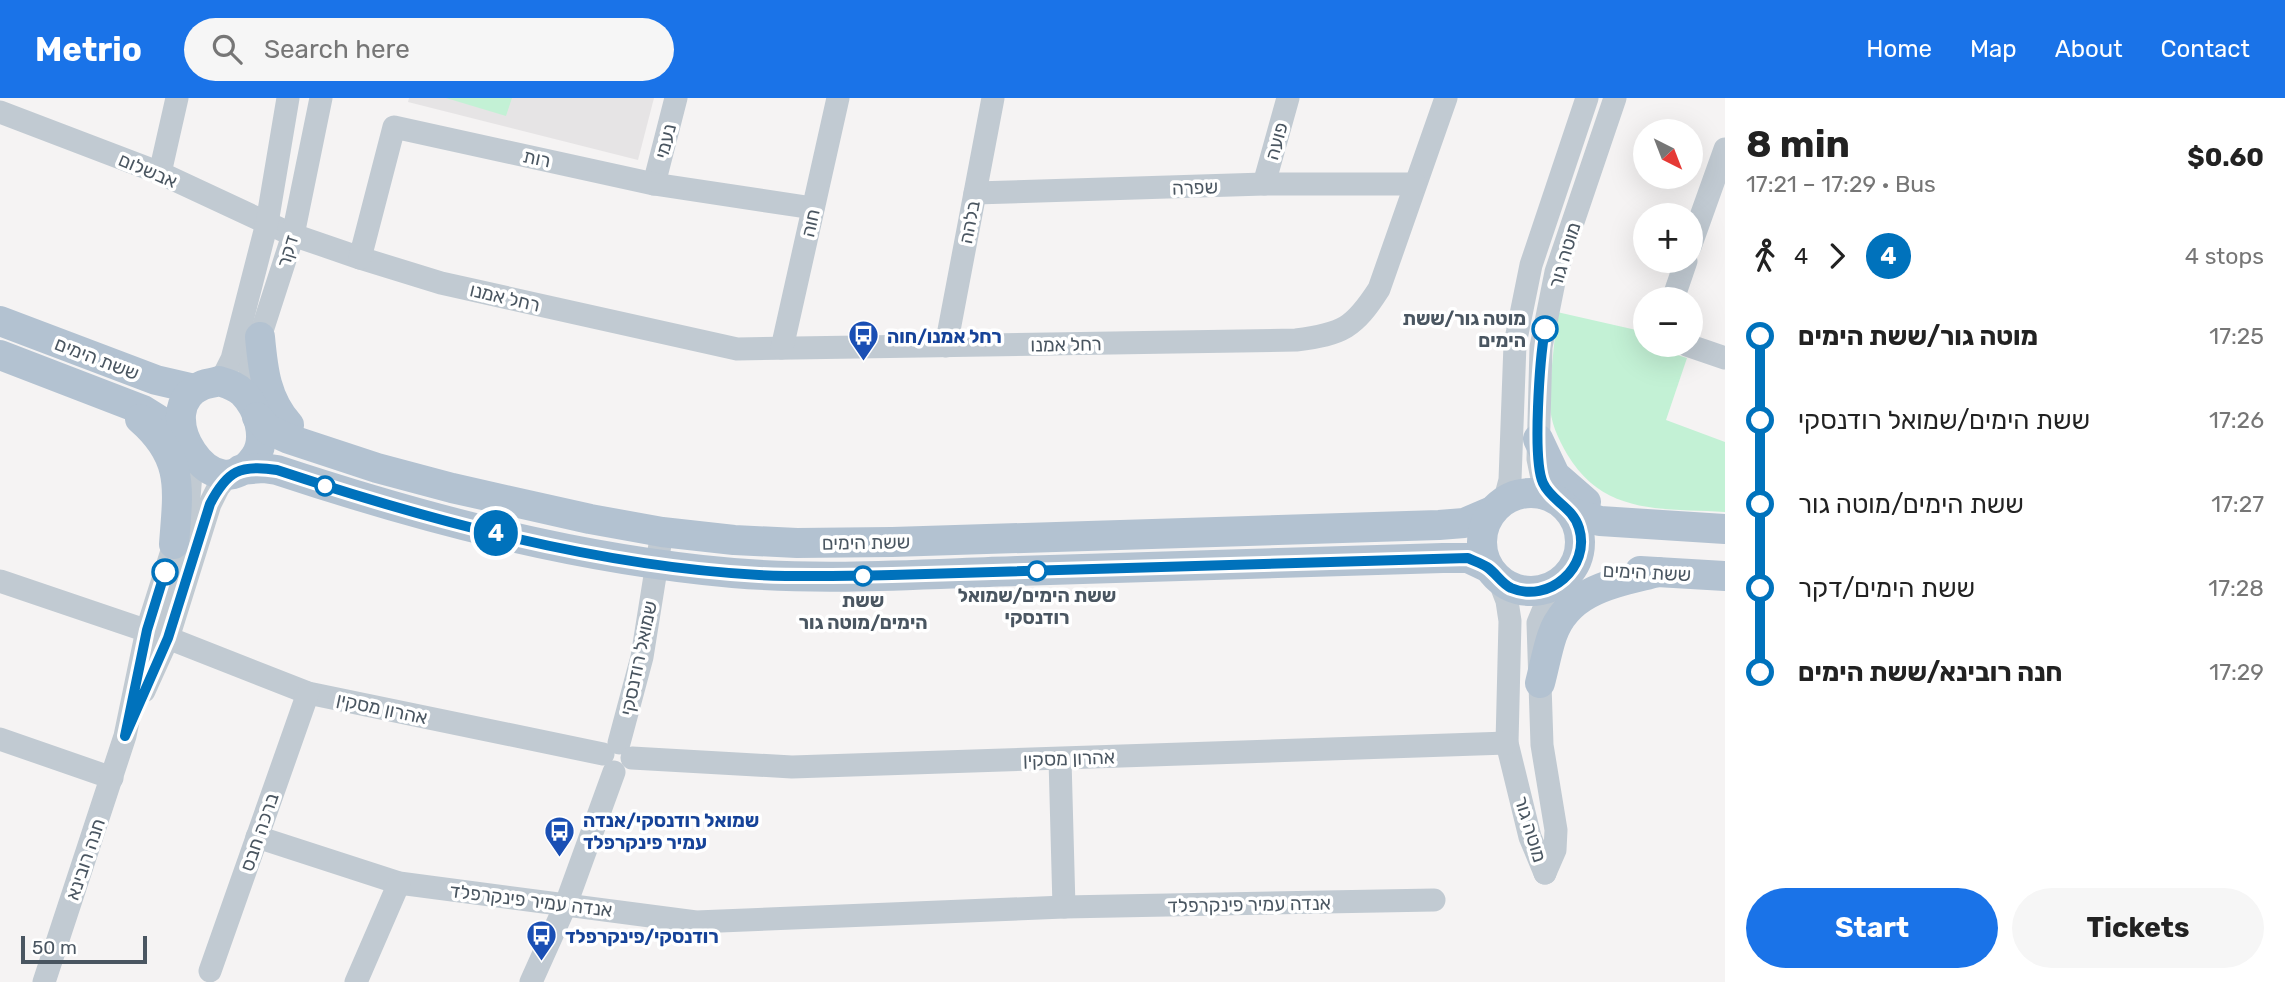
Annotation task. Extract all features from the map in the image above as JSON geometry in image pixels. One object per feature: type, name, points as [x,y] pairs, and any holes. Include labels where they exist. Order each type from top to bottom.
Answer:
[{"type":"main road","name":"ששת הימים","points":[[0,321],[156,380],[205,386]]},
{"type":"main road","points":[[260,337],[263,372],[276,411],[316,448]]},
{"type":"main road","name":"ששת הימים","points":[[0,355],[143,410],[187,441]]},
{"type":"main road","points":[[231,384],[242,391],[253,409],[261,441],[258,453],[250,463],[235,472],[211,471],[200,464],[181,424],[186,400],[205,386],[231,384]]},
{"type":"main road","points":[[101,394],[136,415],[160,438],[170,453],[177,496],[174,544]]},
{"type":"main road","name":"ששת הימים","points":[[253,409],[269,430],[377,468],[465,491],[662,532],[762,542],[891,542],[1439,525],[1464,523],[1499,505]]},
{"type":"main road","points":[[1538,439],[1552,468],[1566,487],[1600,512],[1623,522]]},
{"type":"main road","name":"ששת הימים","points":[[235,472],[263,468],[277,470],[444,520],[584,552],[657,565],[741,574],[892,575],[1443,558],[1468,558],[1494,574]]},
{"type":"main road","points":[[1562,505],[1579,527],[1581,543],[1578,559],[1561,580],[1539,591],[1525,591],[1511,587],[1494,574],[1483,554],[1485,524],[1499,505],[1520,493],[1537,492],[1600,521],[1725,529]]},
{"type":"main road","name":"ששת הימים","points":[[1561,580],[1599,568],[1725,576]]},
{"type":"main road","points":[[1539,683],[1552,634],[1573,603],[1593,590],[1658,572]]},
{"type":"street","points":[[160,173],[177,98]]},
{"type":"street","name":"דקר","points":[[205,386],[225,373],[232,359],[267,223],[288,98]]},
{"type":"street","name":"דקר","points":[[253,409],[250,368],[293,235],[321,98]]},
{"type":"street","name":"נעמי","points":[[654,184],[676,98]]},
{"type":"street","name":"חוה","points":[[782,348],[838,98]]},
{"type":"street","name":"בלהה","points":[[946,346],[993,98]]},
{"type":"street","name":"פועה","points":[[1264,184],[1288,98]]},
{"type":"street","name":"רחל אמנו","points":[[293,235],[441,283],[737,349],[1282,341],[1324,337],[1344,330],[1363,314],[1379,289],[1446,98]]},
{"type":"street","name":"מוטה גור","points":[[1499,505],[1510,480],[1515,344],[1531,265],[1587,98]]},
{"type":"street","name":"מוטה גור","points":[[1562,505],[1543,483],[1538,459],[1541,347],[1556,272],[1615,98]]},
{"type":"street","name":"אבשלום","points":[[0,111],[160,173],[293,235]]},
{"type":"street","name":"רות","points":[[360,258],[394,127],[654,184],[813,208]]},
{"type":"street","points":[[1703,211],[1725,149]]},
{"type":"street","name":"שפרה","points":[[975,193],[1264,184],[1415,184]]},
{"type":"street","points":[[1703,350],[1725,358]]},
{"type":"street","name":"חנה רובינא","points":[[157,634],[174,544],[189,497],[192,463],[187,441]]},
{"type":"street","name":"חנה רובינא","points":[[44,982],[157,634],[210,504],[218,488],[235,472]]},
{"type":"street","name":"שמואל רודנסקי","points":[[531,982],[566,904],[617,757],[642,657],[662,532]]},
{"type":"street","name":"מוטה גור","points":[[1494,574],[1507,601],[1510,621],[1507,743],[1531,837],[1545,873],[1555,850],[1556,830],[1542,745],[1538,623],[1561,580]]},
{"type":"street","name":"אהרון מסקין","points":[[0,581],[157,634],[308,693],[617,757],[792,767],[1507,743]]},
{"type":"street","name":"ברכה חבס","points":[[211,971],[308,693]]},
{"type":"street","points":[[0,738],[112,778]]},
{"type":"street","points":[[1060,759],[1064,907]]},
{"type":"street","name":"אנדה עמיר פינקרפלד","points":[[257,837],[399,883],[696,922],[1064,907],[1434,900]]},
{"type":"street","points":[[356,982],[399,883]]},
{"type":"shaded area","points":[[409,98],[654,98],[638,160],[408,102]]},
{"type":"green space","points":[[446,98],[512,98],[506,116]]},
{"type":"green space","points":[[1557,312],[1633,329],[1633,357],[1687,358],[1666,420],[1725,442],[1725,512],[1636,505],[1598,489],[1567,454],[1555,430],[1551,417],[1551,380]]},
{"type":"bus line","name":"4","points":[[165,572],[147,630],[125,736],[168,638],[210,504],[229,474],[240,470],[277,470],[444,520],[584,552],[657,565],[731,573],[797,576],[892,575],[1468,558],[1489,568],[1499,580],[1511,587],[1539,591],[1553,587],[1570,573],[1578,559],[1581,543],[1579,527],[1572,513],[1543,483],[1538,459],[1541,347],[1545,329]]},
{"type":"place","name":"מוטה גור/ששת הימים","points":[[1545,329]]},
{"type":"place","name":"רחל אמנו/חוה","points":[[864,363]]},
{"type":"place","name":"ששת הימים/שמואל רודנסקי","points":[[1037,571]]},
{"type":"place","name":"ששת הימים/מוטה גור","points":[[863,576]]},
{"type":"place","name":"שמואל רודנסקי/אנדה עמיר פינקרפלד","points":[[560,858]]},
{"type":"place","name":"רודנסקי/פינקרפלד","points":[[542,963]]}]
